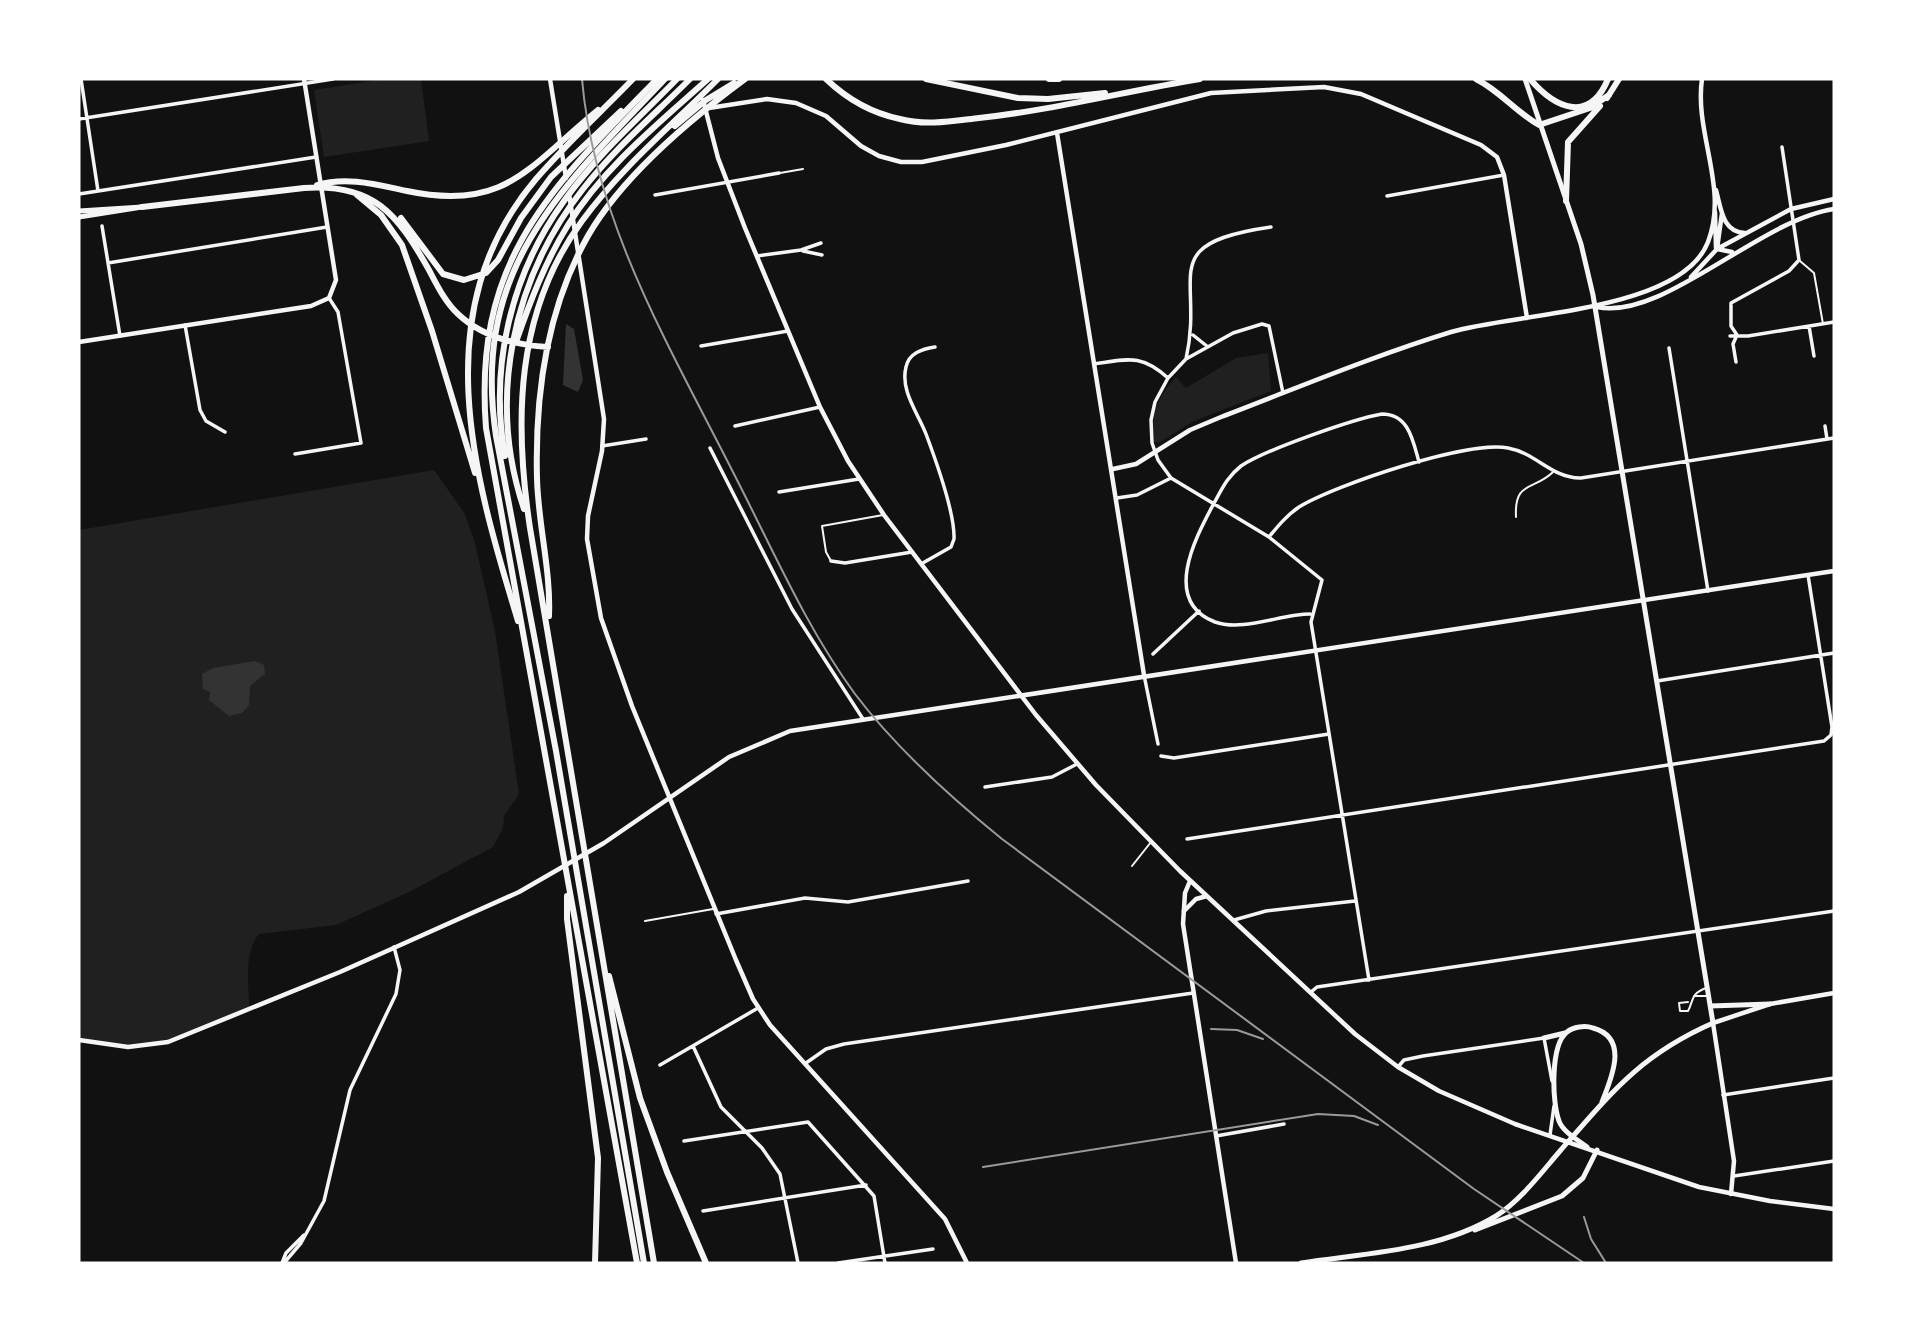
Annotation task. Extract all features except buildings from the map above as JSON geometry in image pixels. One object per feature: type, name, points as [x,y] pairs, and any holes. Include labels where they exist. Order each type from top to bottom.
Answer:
[{"type":"highway","points":[[497,544],[471,437],[466,381],[476,297],[493,249],[536,179],[633,79]]},
{"type":"highway","points":[[594,1263],[598,1158],[568,880],[486,428],[483,390],[491,316],[520,238],[547,197],[657,79]]},
{"type":"highway","points":[[515,527],[496,436],[491,388],[496,333],[508,275],[558,194],[665,79]]},
{"type":"highway","points":[[637,1263],[638,1252],[569,830],[502,444],[500,388],[503,350],[539,241],[564,200],[677,79]]},
{"type":"highway","points":[[530,528],[517,490],[507,400],[520,294],[542,252],[584,188],[690,79]]},
{"type":"highway","points":[[516,342],[534,290],[553,250],[587,198],[650,131],[708,79]]},
{"type":"highway","points":[[653,1259],[530,528],[519,435],[529,340],[545,290],[571,238],[611,186],[718,79]]},
{"type":"highway","points":[[652,145],[706,100],[745,79]]},
{"type":"highway","points":[[548,628],[550,600],[539,503],[538,438],[548,347],[570,272],[584,243],[609,205],[688,125],[745,79]]},
{"type":"highway","points":[[826,79],[843,94],[876,112],[900,119],[931,123],[1024,113],[1131,90]]},
{"type":"highway","points":[[926,79],[1005,96],[1040,100],[1200,79]]},
{"type":"highway","points":[[1049,79],[1059,79]]},
{"type":"highway","points":[[1476,79],[1497,91],[1523,116],[1539,124],[1590,108],[1609,95]]},
{"type":"highway","points":[[1527,79],[1549,100],[1569,107],[1591,101],[1608,79]]},
{"type":"highway","points":[[1566,201],[1568,142],[1609,95],[1619,79]]},
{"type":"highway","points":[[142,207],[348,181],[444,197],[487,192],[521,177],[621,91]]},
{"type":"highway","points":[[304,188],[342,188],[366,196],[394,211],[436,267],[455,278],[470,279],[493,268],[522,218],[551,177],[624,108],[635,101]]},
{"type":"highway","points":[[342,188],[360,196],[381,215],[402,245],[432,331],[524,639]]},
{"type":"highway","points":[[382,206],[400,223],[439,289],[468,323],[481,331],[516,342],[548,347]]},
{"type":"highway","points":[[569,898],[638,1252],[644,1263]]},
{"type":"highway","points":[[605,968],[614,987],[640,1098],[667,1172],[706,1263]]},
{"type":"main road","points":[[550,79],[604,419],[602,446],[588,516],[590,568],[612,654],[715,911],[758,1008],[944,1219],[967,1263]]},
{"type":"main road","points":[[698,79],[727,183],[820,407],[859,479],[912,552],[1077,764],[1190,881],[1355,1034],[1398,1067],[1467,1105],[1671,1178],[1731,1194],[1834,1209]]},
{"type":"main road","points":[[1527,79],[1539,124],[1581,244],[1595,307],[1713,1023],[1734,1176],[1731,1194]]},
{"type":"main road","points":[[1702,79],[1702,107],[1722,214],[1732,230],[1751,231]]},
{"type":"main road","points":[[79,342],[311,306],[329,298],[336,280],[304,81]]},
{"type":"main road","points":[[705,109],[766,99],[796,103],[826,116],[866,149],[887,158],[910,162],[937,161],[1211,93],[1324,87],[1361,94],[1471,141],[1494,154],[1504,175],[1527,318]]},
{"type":"main road","points":[[1057,133],[1144,675]]},
{"type":"main road","points":[[1695,263],[1708,242],[1715,186]]},
{"type":"main road","points":[[1113,469],[1136,464],[1156,454],[1190,430],[1451,332],[1595,307],[1655,287],[1791,209],[1834,200]]},
{"type":"main road","points":[[79,211],[142,207]]},
{"type":"main road","points":[[79,217],[142,207]]},
{"type":"main road","points":[[1714,208],[1717,216],[1713,238],[1714,252]]},
{"type":"main road","points":[[1595,307],[1609,309],[1652,299],[1792,220],[1834,209]]},
{"type":"main road","points":[[1685,282],[1714,252],[1722,214]]},
{"type":"main road","points":[[1714,252],[1736,252]]},
{"type":"main road","points":[[79,1040],[112,1046],[142,1047],[183,1038],[394,947],[510,896],[577,859],[736,753],[790,731],[1834,571]]},
{"type":"main road","points":[[1190,881],[1184,911],[1236,1263]]},
{"type":"main road","points":[[1184,911],[1196,899],[1207,896]]},
{"type":"main road","points":[[1710,1006],[1770,1004],[1834,993]]},
{"type":"main road","points":[[1459,1235],[1499,1214],[1517,1199],[1594,1112],[1648,1058],[1681,1037],[1770,1004]]},
{"type":"main road","points":[[1544,1038],[1580,1027],[1595,1028],[1612,1042],[1616,1063],[1601,1105]]},
{"type":"main road","points":[[1567,1032],[1556,1048],[1555,1099],[1564,1129],[1587,1147]]},
{"type":"main road","points":[[1301,1263],[1459,1235],[1510,1218],[1562,1196],[1583,1178],[1597,1150]]},
{"type":"street","points":[[81,79],[98,191]]},
{"type":"street","points":[[79,118],[304,81],[333,79]]},
{"type":"street","points":[[1737,335],[1731,326],[1729,310],[1736,298],[1771,282],[1794,267],[1799,260],[1782,147]]},
{"type":"street","points":[[79,194],[316,157]]},
{"type":"street","points":[[656,195],[779,173]]},
{"type":"street","points":[[1387,196],[1504,175]]},
{"type":"street","points":[[103,226],[120,336]]},
{"type":"street","points":[[108,263],[327,227]]},
{"type":"street","points":[[1186,359],[1192,335],[1188,278],[1201,249],[1224,235],[1272,227]]},
{"type":"street","points":[[757,256],[801,250],[821,243]]},
{"type":"street","points":[[801,250],[822,255]]},
{"type":"street","points":[[295,454],[361,443],[338,312],[329,298]]},
{"type":"street","points":[[1730,336],[1748,336],[1834,322]]},
{"type":"street","points":[[185,325],[200,411],[206,421],[225,432]]},
{"type":"street","points":[[1283,393],[1272,332],[1267,325],[1233,333],[1186,359],[1168,378],[1155,402],[1151,420],[1156,454],[1171,478],[1269,537],[1323,582],[1310,614],[1369,980]]},
{"type":"street","points":[[1809,326],[1814,356]]},
{"type":"street","points":[[701,346],[788,331]]},
{"type":"street","points":[[1192,335],[1208,347]]},
{"type":"street","points":[[1736,362],[1733,344],[1737,335]]},
{"type":"street","points":[[922,564],[951,547],[954,539],[929,441],[905,380],[905,368],[911,357],[921,349],[935,346]]},
{"type":"street","points":[[1670,348],[1708,591]]},
{"type":"street","points":[[1094,365],[1142,360],[1156,367],[1168,378]]},
{"type":"street","points":[[735,426],[820,407]]},
{"type":"street","points":[[1310,614],[1227,624],[1217,622],[1199,611],[1190,597],[1186,570],[1196,539],[1228,477],[1248,462],[1382,414],[1396,416],[1405,424],[1419,462]]},
{"type":"street","points":[[1825,426],[1827,439]]},
{"type":"street","points":[[1269,537],[1287,516],[1300,507],[1419,462],[1464,449],[1500,447],[1523,452],[1564,477],[1581,478],[1834,438]]},
{"type":"street","points":[[602,446],[646,439]]},
{"type":"street","points":[[710,448],[792,609],[864,721]]},
{"type":"street","points":[[1117,498],[1137,495],[1171,478]]},
{"type":"street","points":[[779,492],[859,479]]},
{"type":"street","points":[[831,561],[845,563],[912,552]]},
{"type":"street","points":[[1187,839],[1814,743],[1830,737],[1832,727],[1808,575]]},
{"type":"street","points":[[1153,654],[1199,611]]},
{"type":"street","points":[[1655,682],[1834,653]]},
{"type":"street","points":[[1144,675],[1158,744]]},
{"type":"street","points":[[1161,756],[1174,758],[1329,734]]},
{"type":"street","points":[[985,787],[1052,777],[1077,764]]},
{"type":"street","points":[[715,911],[805,898],[848,902],[968,881]]},
{"type":"street","points":[[1233,921],[1266,911],[1355,901]]},
{"type":"street","points":[[1311,992],[1317,987],[1834,911]]},
{"type":"street","points":[[283,1263],[304,1236],[327,1192],[350,1090],[398,989],[399,965],[394,947]]},
{"type":"street","points":[[806,1063],[826,1049],[844,1044],[1194,993]]},
{"type":"street","points":[[660,1065],[758,1008]]},
{"type":"street","points":[[1398,1067],[1404,1060],[1423,1056],[1544,1038],[1555,1099],[1549,1135]]},
{"type":"street","points":[[693,1046],[721,1107],[774,1163],[787,1198],[798,1263]]},
{"type":"street","points":[[1723,1095],[1834,1078]]},
{"type":"street","points":[[684,1141],[808,1122],[874,1196],[885,1263]]},
{"type":"street","points":[[1216,1136],[1283,1124]]},
{"type":"street","points":[[1734,1176],[1834,1161]]},
{"type":"street","points":[[703,1211],[866,1185]]},
{"type":"street","points":[[838,1263],[933,1249]]},
{"type":"lane","points":[[779,173],[803,169]]},
{"type":"lane","points":[[1799,260],[1814,273],[1823,324]]},
{"type":"lane","points":[[1516,517],[1517,500],[1522,490],[1545,479],[1553,471]]},
{"type":"lane","points":[[831,561],[825,552],[822,526],[884,515]]},
{"type":"lane","points":[[1132,866],[1151,841]]},
{"type":"lane","points":[[645,921],[715,911]]},
{"type":"lane","points":[[1688,1002],[1707,988]]},
{"type":"lane","points":[[1694,996],[1708,995]]},
{"type":"shaded area","points":[[384,79],[421,79],[429,141],[324,157],[314,90]]},
{"type":"shaded area","points":[[566,324],[574,329],[583,380],[578,392],[563,385]]},
{"type":"shaded area","points":[[1268,353],[1271,391],[1194,421],[1160,442],[1154,442],[1154,414],[1164,392],[1176,377],[1186,388],[1236,358]]},
{"type":"shaded area","points":[[434,470],[465,514],[475,543],[495,631],[519,794],[504,816],[503,828],[493,847],[411,891],[336,925],[259,934],[254,941],[249,960],[250,1010],[183,1038],[142,1047],[79,1040],[79,530]]},
{"type":"shaded area","points":[[255,661],[264,665],[265,674],[250,686],[249,705],[242,713],[229,716],[209,700],[210,692],[203,689],[202,674],[213,668]]},
{"type":"railway","points":[[582,79],[589,132],[602,184],[639,284],[791,588],[837,668],[871,714],[924,771],[1002,839],[1474,1189],[1584,1263]]},
{"type":"railway","points":[[1211,1029],[1237,1030],[1263,1039]]},
{"type":"railway","points":[[983,1167],[1318,1114],[1354,1116],[1378,1125]]},
{"type":"railway","points":[[1584,1217],[1591,1239],[1606,1263]]}]
